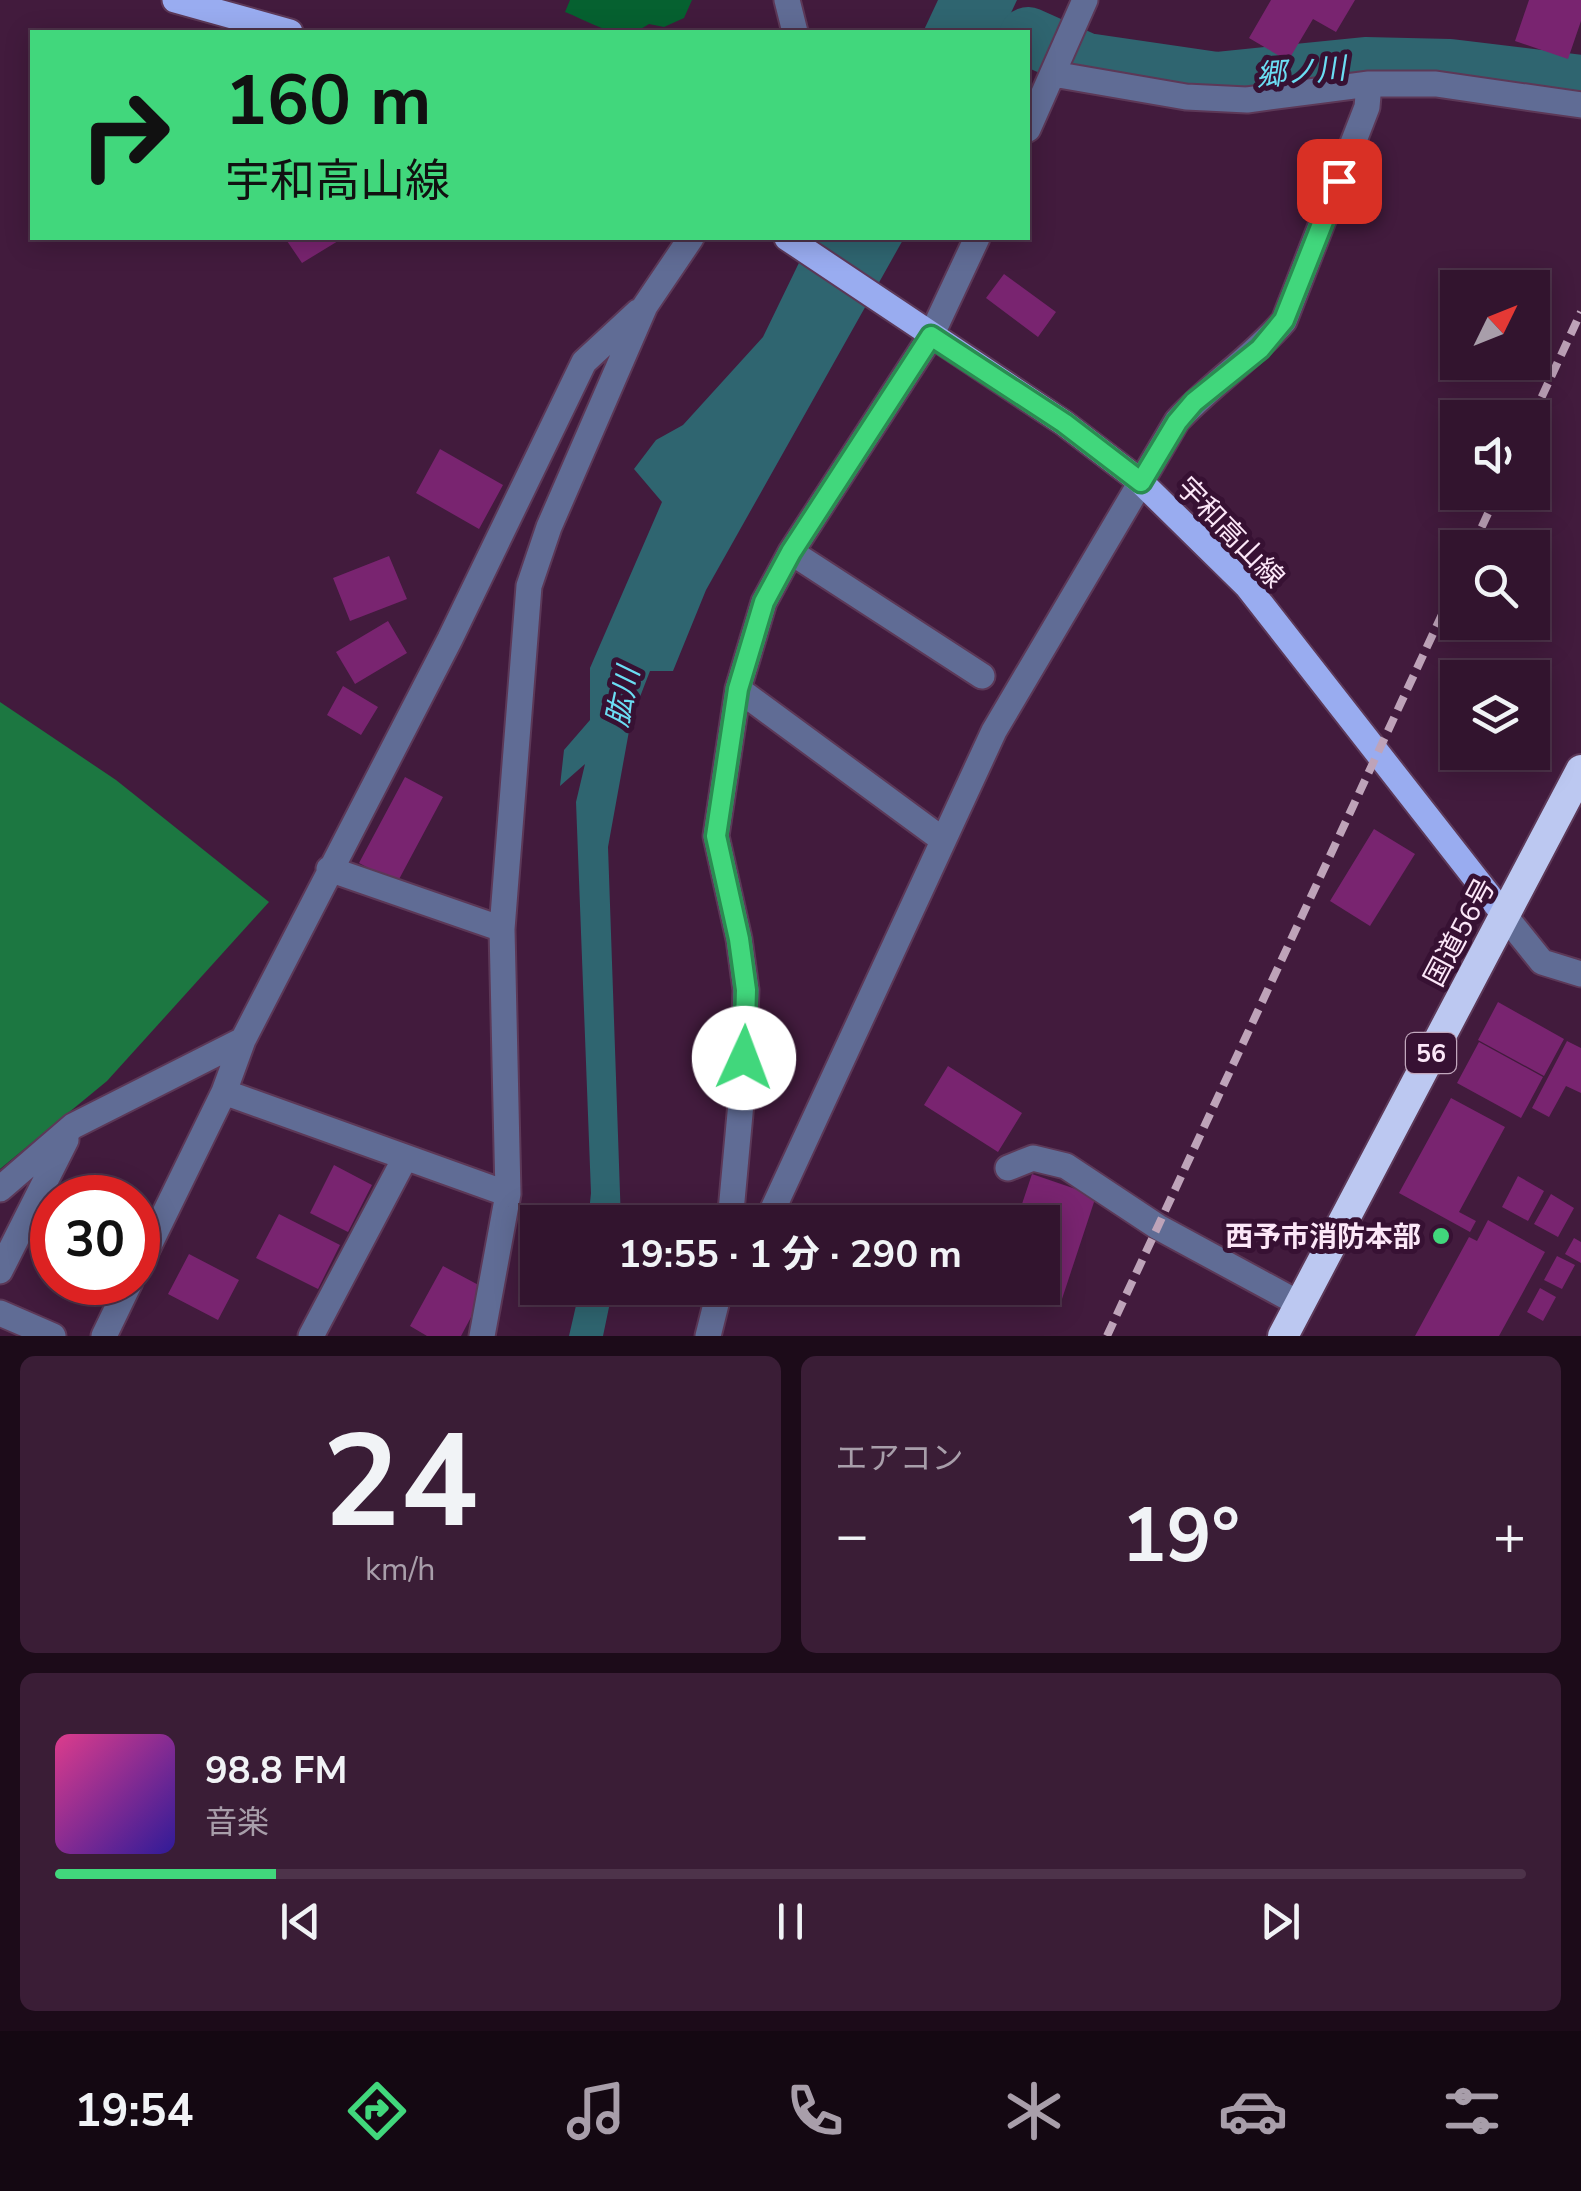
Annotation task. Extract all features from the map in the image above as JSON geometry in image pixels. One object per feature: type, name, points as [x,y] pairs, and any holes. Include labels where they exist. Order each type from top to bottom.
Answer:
[{"type":"highway","name":"国道56号","points":[[1283,1336],[1581,770]]},
{"type":"main road","points":[[175,0],[283,30]]},
{"type":"main road","name":"宇和高山線","points":[[790,240],[1064,423],[1141,482],[1248,586],[1504,916]]},
{"type":"street","points":[[788,0],[795,30]]},
{"type":"street","points":[[1030,125],[1085,0]]},
{"type":"street","points":[[1053,74],[1186,97],[1247,100],[1369,84],[1436,84],[1581,106]]},
{"type":"street","points":[[775,1205],[994,731],[1177,422],[1194,402],[1260,349],[1284,320],[1367,107],[1369,84]]},
{"type":"street","points":[[482,1336],[508,1194],[502,930],[529,586],[549,527],[645,306],[690,240]]},
{"type":"street","points":[[732,1205],[746,990],[716,836],[738,689],[764,602],[976,240]]},
{"type":"street","points":[[160,1223],[224,1092],[243,1040],[450,639],[584,362],[645,306]]},
{"type":"street","points":[[791,552],[982,676]]},
{"type":"street","points":[[738,689],[943,840]]},
{"type":"street","points":[[329,869],[502,930]]},
{"type":"street","points":[[1504,916],[1542,962],[1581,974]]},
{"type":"street","points":[[0,1189],[73,1126],[243,1040]]},
{"type":"street","points":[[224,1092],[508,1194]]},
{"type":"street","points":[[0,1271],[73,1126]]},
{"type":"street","points":[[311,1336],[404,1158]]},
{"type":"street","points":[[1008,1168],[1033,1158],[1066,1166],[1158,1227],[1298,1303]]},
{"type":"street","points":[[104,1336],[119,1305]]},
{"type":"street","points":[[708,1336],[716,1305]]},
{"type":"street","points":[[0,1313],[53,1336]]},
{"type":"green space","points":[[570,0],[692,0],[684,18],[664,27],[649,24],[638,30],[607,30],[565,12]]},
{"type":"green space","points":[[0,702],[116,780],[269,902],[107,1081],[0,1169]]},
{"type":"water","points":[[938,0],[1017,0],[1003,30],[924,30]]},
{"type":"water","name":"肱川","points":[[810,240],[903,240],[706,590],[673,671],[650,671],[631,720],[608,847],[620,1205],[590,1205],[576,802],[585,764],[560,786],[564,750],[590,720],[590,668],[662,502],[634,469],[656,440],[683,425],[763,337]]},
{"type":"water","points":[[576,1305],[609,1305],[603,1336],[569,1336]]},
{"type":"building","points":[[1271,0],[1355,0],[1336,32],[1313,19],[1288,61],[1249,38]]},
{"type":"building","points":[[1529,0],[1581,0],[1581,21],[1568,59],[1515,41]]},
{"type":"building","points":[[286,240],[340,240],[302,263]]},
{"type":"building","points":[[1004,274],[1056,312],[1038,337],[986,298]]},
{"type":"building","points":[[440,449],[503,485],[479,529],[416,493]]},
{"type":"building","points":[[389,556],[407,599],[350,621],[333,578]]},
{"type":"building","points":[[388,621],[407,653],[355,684],[336,652]]},
{"type":"building","points":[[343,686],[378,707],[361,735],[327,715]]},
{"type":"building","points":[[405,777],[443,797],[397,883],[359,863]]},
{"type":"building","points":[[1374,829],[1415,854],[1370,926],[1330,901]]},
{"type":"building","points":[[1498,1002],[1564,1039],[1544,1076],[1478,1040]]},
{"type":"building","points":[[1567,1041],[1581,1048],[1581,1093],[1566,1086],[1549,1117],[1532,1108]]},
{"type":"building","points":[[1479,1042],[1543,1077],[1521,1118],[1457,1083]]},
{"type":"building","points":[[948,1066],[1022,1113],[998,1152],[924,1105]]},
{"type":"building","points":[[1451,1098],[1505,1127],[1459,1212],[1476,1221],[1470,1232],[1399,1193]]},
{"type":"building","points":[[334,1165],[372,1185],[348,1232],[310,1213]]},
{"type":"building","points":[[1032,1174],[1096,1196],[1061,1302],[1060,1205],[1022,1205]]},
{"type":"building","points":[[1518,1176],[1544,1191],[1528,1221],[1502,1207]]},
{"type":"building","points":[[1551,1194],[1574,1208],[1558,1237],[1534,1224]]},
{"type":"building","points":[[279,1214],[340,1245],[318,1289],[256,1258]]},
{"type":"building","points":[[1488,1220],[1545,1252],[1499,1336],[1415,1336],[1469,1237],[1477,1241]]},
{"type":"building","points":[[1574,1238],[1581,1242],[1581,1263],[1565,1254]]},
{"type":"building","points":[[189,1254],[239,1280],[218,1320],[168,1294]]},
{"type":"building","points":[[1557,1256],[1575,1265],[1562,1289],[1544,1280]]},
{"type":"building","points":[[443,1266],[486,1289],[461,1336],[427,1336],[410,1326]]},
{"type":"building","points":[[1540,1288],[1556,1297],[1543,1321],[1527,1312]]},
{"type":"waterway","name":"郷ノ川","points":[[1030,37],[1086,62],[1216,81],[1365,66],[1450,68],[1581,84]]},
{"type":"railway","points":[[1540,400],[1581,312]]},
{"type":"railway","points":[[1480,530],[1490,510]]},
{"type":"railway","points":[[1107,1336],[1440,619]]},
{"type":"place","name":"西予市消防本部","points":[[1441,1236]]},
{"type":"route","points":[[744,1058],[746,990],[716,836],[738,689],[764,602],[791,552],[931,336],[1064,423],[1141,482],[1177,422],[1194,402],[1260,349],[1284,320],[1298,293],[1339,181]]}]
